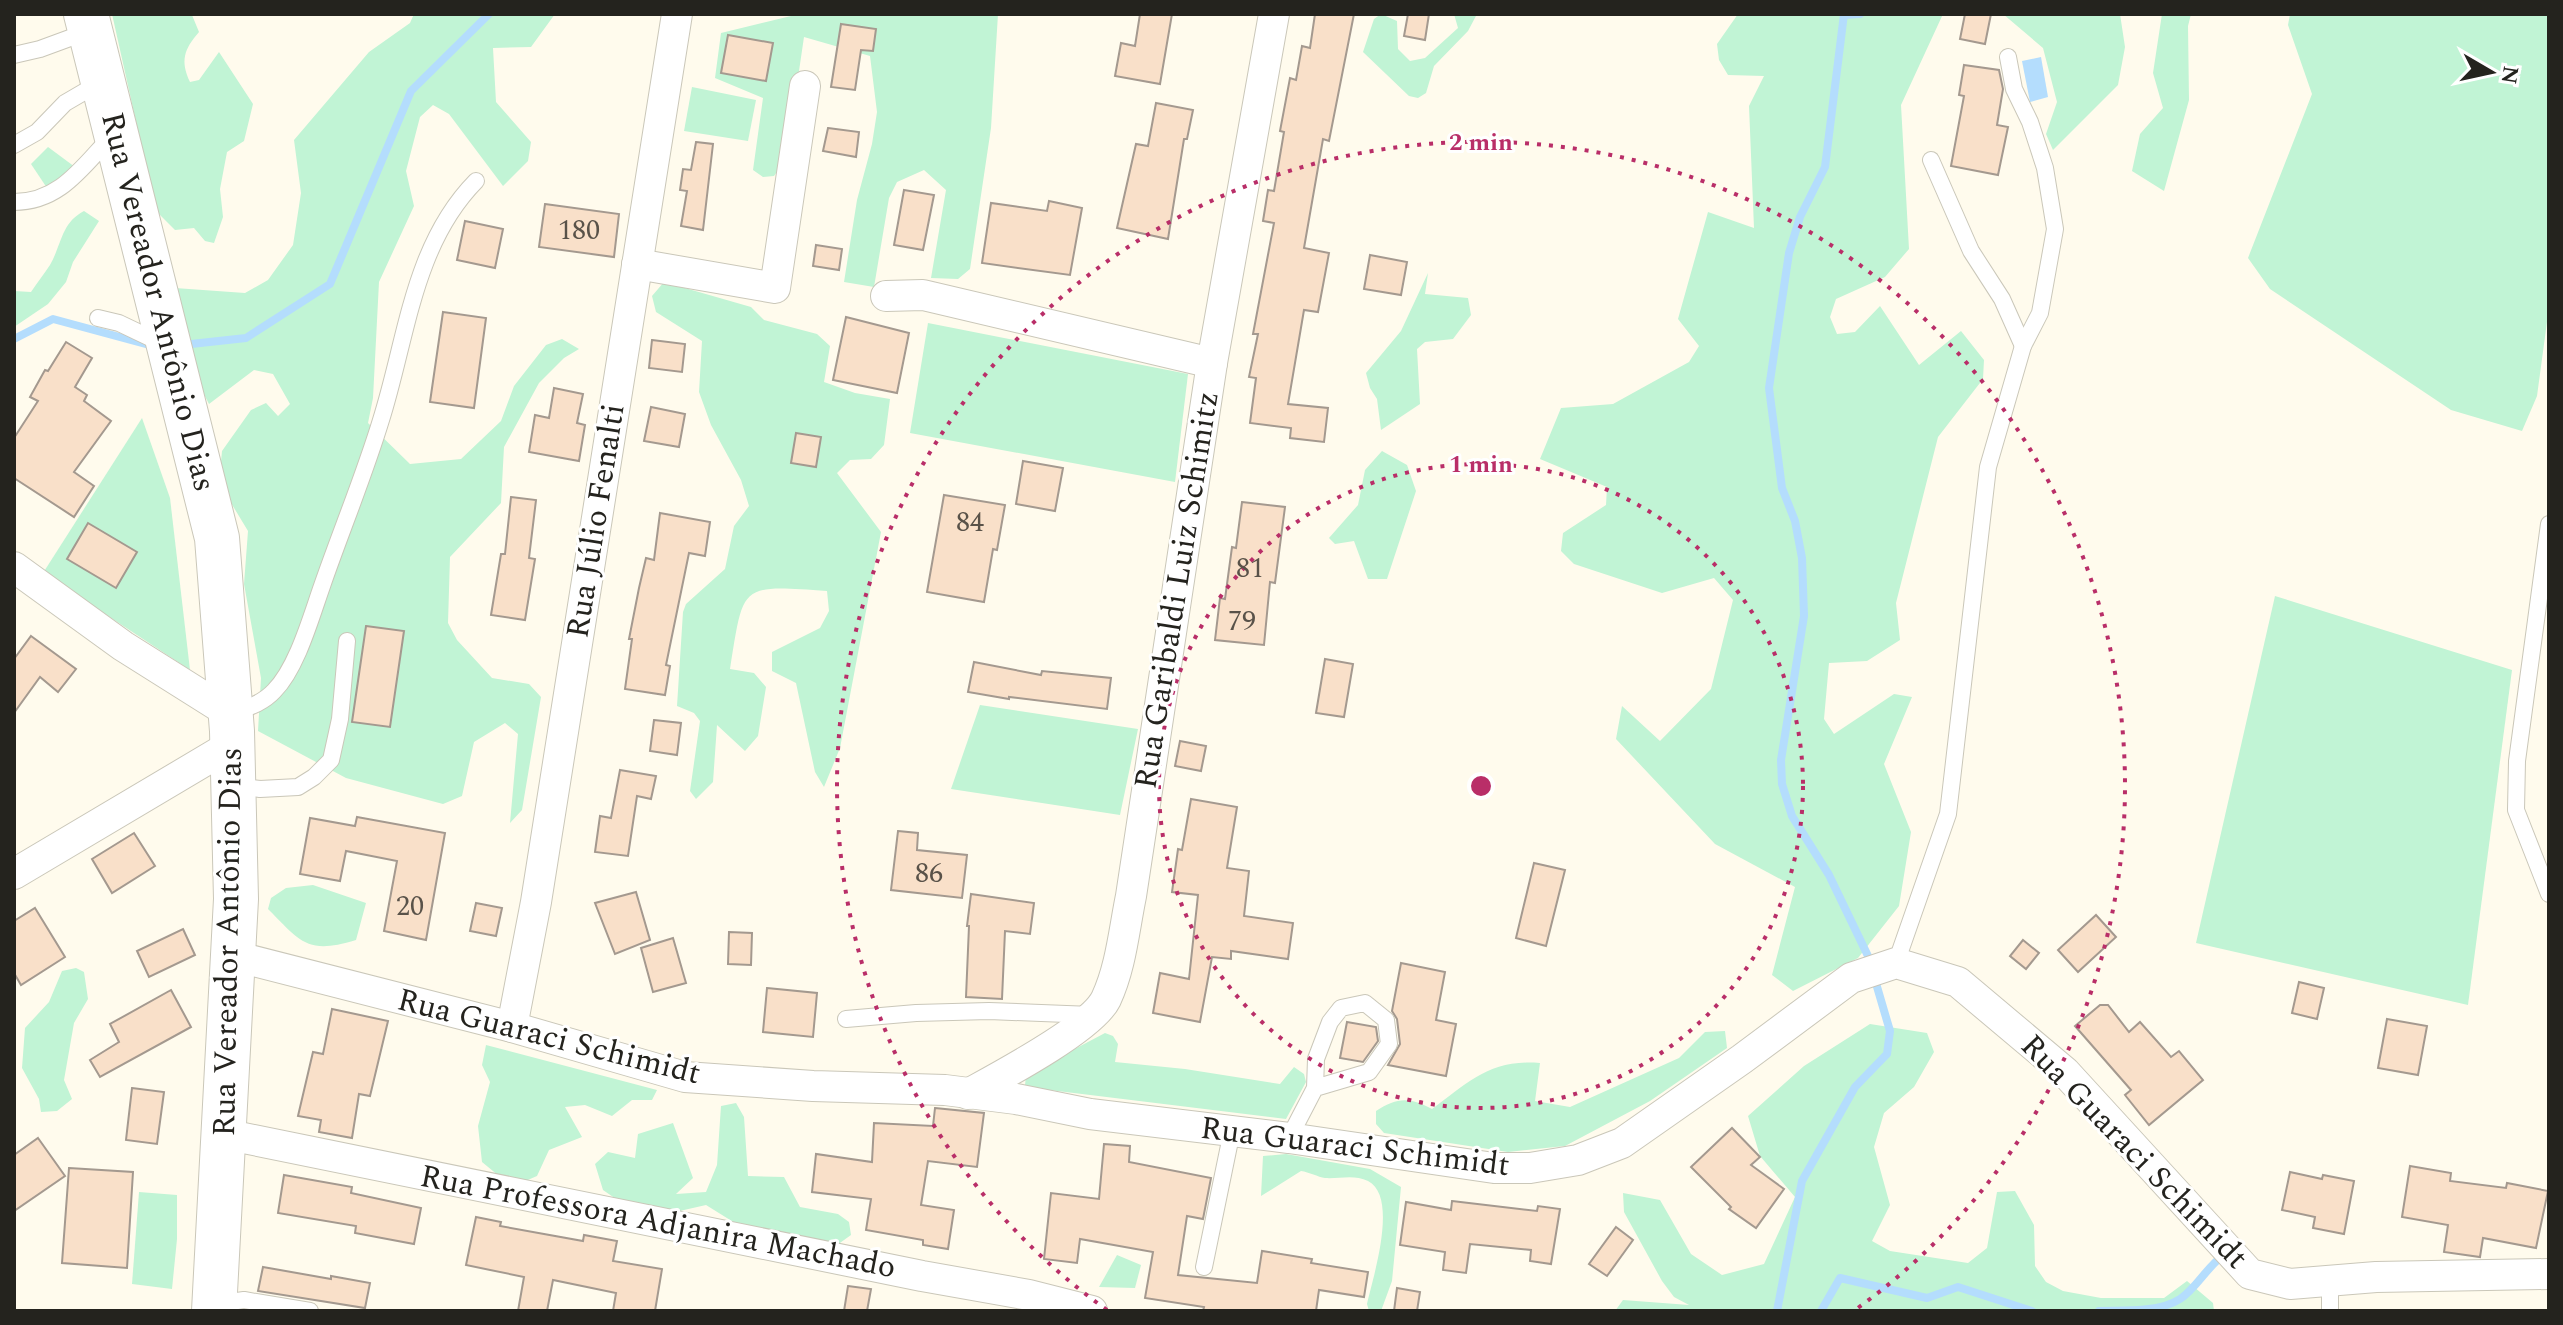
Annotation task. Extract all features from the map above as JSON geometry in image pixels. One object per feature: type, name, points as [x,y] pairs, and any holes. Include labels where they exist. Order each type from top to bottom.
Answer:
[{"type":"street","name":"Rua Júlio Fenalti","points":[[512,1027],[538,889],[677,14]]},
{"type":"street","name":"Rua Garibaldi Luiz Schimitz","points":[[968,1094],[1027,1062],[1094,1015],[1105,1002],[1116,970],[1131,896],[1212,363],[1274,14]]},
{"type":"street","name":"Rua Vereador Antônio Dias","points":[[88,22],[217,538],[233,748],[234,956],[214,1308]]},
{"type":"street","points":[[637,264],[775,288],[805,86]]},
{"type":"street","points":[[886,296],[923,295],[1212,363]]},
{"type":"street","points":[[14,567],[123,646],[233,748],[14,874]]},
{"type":"street","name":"Rua Guaraci Schimidt","points":[[234,956],[512,1027],[685,1077],[813,1086],[945,1090],[1016,1099],[1090,1114],[1289,1138],[1494,1168],[1530,1168],[1578,1160],[1622,1143],[1851,978],[1896,963],[1958,982],[2065,1072],[2250,1274],[2330,1296],[2376,1277],[2549,1274]]},
{"type":"street","name":"Rua Professora Adjanira Machado","points":[[224,1134],[891,1270],[1029,1295],[1092,1311]]},
{"type":"lane","points":[[14,55],[40,49],[88,22]]},
{"type":"lane","points":[[1896,963],[1948,814],[1988,467],[2023,346],[2040,313],[2055,229],[2045,168],[2030,122],[2014,89],[2008,57]]},
{"type":"lane","points":[[14,145],[37,132],[65,103],[103,81]]},
{"type":"lane","points":[[14,202],[27,202],[55,194],[115,133]]},
{"type":"lane","points":[[1931,160],[1971,251],[2002,299],[2023,346]]},
{"type":"lane","points":[[347,641],[340,719],[331,760],[298,787],[260,789],[233,748],[256,705],[275,691],[299,650],[380,426],[416,282],[436,235],[476,181]]},
{"type":"lane","points":[[98,318],[119,323],[168,347]]},
{"type":"lane","points":[[2549,524],[2516,773],[2516,810],[2549,894]]},
{"type":"lane","points":[[1289,1138],[1315,1088],[1316,1059],[1330,1022],[1341,1008],[1365,1003],[1386,1020],[1389,1044],[1369,1072],[1315,1088]]},
{"type":"lane","points":[[846,1019],[989,1011],[1094,1015]]},
{"type":"lane","points":[[1204,1267],[1232,1131]]},
{"type":"lane","points":[[214,1308],[244,1300],[310,1311]]},
{"type":"green space","points":[[112,14],[192,15],[199,32],[190,44],[184,61],[190,82],[199,80],[219,52],[253,104],[244,141],[227,152],[220,189],[223,217],[214,243],[205,241],[194,228],[175,230],[156,211]]},
{"type":"green space","points":[[414,14],[555,14],[531,47],[493,48],[496,102],[531,142],[528,161],[503,186],[449,114],[433,105],[420,117],[406,171],[414,206],[379,282],[373,398],[368,423],[410,464],[461,459],[501,421],[514,386],[546,345],[562,339],[579,349],[564,358],[539,383],[504,447],[501,503],[450,557],[448,623],[457,640],[492,678],[529,684],[541,697],[522,810],[510,823],[518,734],[505,723],[474,742],[462,796],[443,804],[346,778],[258,731],[261,678],[244,584],[248,531],[219,483],[222,451],[251,410],[266,403],[278,416],[290,404],[273,374],[254,370],[209,404],[195,377],[175,288],[245,293],[268,280],[293,245],[301,193],[294,140],[369,52],[410,23]]},
{"type":"green space","points":[[998,14],[991,128],[970,269],[958,279],[931,278],[946,190],[924,170],[897,182],[889,198],[874,287],[844,282],[857,200],[877,112],[870,56],[804,37],[786,159],[774,176],[763,177],[753,170],[763,98],[715,78],[721,33],[791,16]]},
{"type":"green space","points":[[1381,14],[1397,21],[1398,49],[1410,61],[1425,58],[1458,28],[1454,14],[1477,14],[1468,31],[1434,66],[1426,93],[1418,98],[1409,96],[1363,52],[1374,19]]},
{"type":"green space","points":[[1738,14],[1943,14],[1901,105],[1909,249],[1885,277],[1836,299],[1830,317],[1837,334],[1855,332],[1880,306],[1919,365],[1961,331],[1984,360],[1983,379],[1938,437],[1896,603],[1900,640],[1867,661],[1829,663],[1824,719],[1834,734],[1894,694],[1912,697],[1884,764],[1911,832],[1899,906],[1858,958],[1793,991],[1772,975],[1795,887],[1715,844],[1616,739],[1622,706],[1660,741],[1711,689],[1733,600],[1714,578],[1662,593],[1574,564],[1561,551],[1563,533],[1606,505],[1607,487],[1540,459],[1561,408],[1613,404],[1689,362],[1699,346],[1678,319],[1708,212],[1754,228],[1749,106],[1764,76],[1728,75],[1719,60],[1717,44]]},
{"type":"green space","points":[[2003,14],[2120,14],[2125,47],[2118,85],[2053,150],[2046,134],[2057,102],[2043,48]]},
{"type":"green space","points":[[2162,14],[2191,14],[2188,26],[2189,100],[2164,191],[2132,171],[2140,134],[2163,108],[2153,73]]},
{"type":"green space","points":[[2290,14],[2549,14],[2549,307],[2537,396],[2522,431],[2451,410],[2270,289],[2248,258],[2312,94],[2288,25]]},
{"type":"green space","points":[[692,87],[756,100],[748,141],[684,131]]},
{"type":"green space","points":[[48,147],[75,167],[49,191],[31,164]]},
{"type":"green space","points":[[84,211],[99,221],[73,262],[66,282],[48,304],[14,327],[14,291],[31,292],[50,265],[66,228]]},
{"type":"green space","points":[[1428,273],[1425,294],[1468,298],[1471,315],[1453,339],[1425,342],[1417,349],[1420,404],[1381,430],[1377,399],[1366,373],[1401,331]]},
{"type":"green space","points":[[664,282],[751,307],[764,320],[817,334],[830,346],[824,382],[855,393],[890,399],[884,445],[871,459],[850,460],[837,473],[881,532],[840,748],[824,787],[815,772],[796,683],[772,671],[772,652],[820,628],[829,611],[827,591],[777,589],[761,590],[744,605],[730,669],[754,673],[766,687],[758,736],[745,751],[717,725],[713,782],[696,799],[690,791],[700,721],[694,713],[677,706],[683,612],[686,604],[725,569],[734,526],[749,506],[741,480],[711,425],[699,392],[702,341],[656,312],[652,296]]},
{"type":"green space","points":[[928,323],[1188,374],[1175,482],[910,433]]},
{"type":"green space","points":[[142,418],[170,498],[190,670],[43,573]]},
{"type":"green space","points":[[1382,451],[1407,465],[1416,491],[1387,579],[1368,579],[1354,541],[1335,544],[1329,538],[1358,505],[1365,470]]},
{"type":"green space","points":[[2275,596],[2512,670],[2468,1005],[2196,943]]},
{"type":"green space","points":[[980,705],[1138,729],[1120,815],[951,789]]},
{"type":"green space","points":[[313,885],[366,903],[356,940],[326,946],[306,942],[268,909],[271,898],[286,888]]},
{"type":"green space","points":[[76,968],[84,972],[88,999],[74,1023],[64,1080],[72,1099],[57,1111],[41,1112],[39,1099],[22,1068],[25,1028],[49,1002],[62,971]]},
{"type":"green space","points":[[1870,1024],[1927,1033],[1934,1052],[1914,1087],[1884,1113],[1874,1147],[1890,1205],[1872,1241],[1890,1251],[1968,1263],[1987,1248],[1997,1192],[2015,1191],[2034,1225],[2035,1266],[2046,1282],[2063,1291],[2101,1298],[2164,1298],[2187,1281],[2213,1303],[2214,1311],[1615,1311],[1623,1300],[1689,1305],[1674,1297],[1662,1281],[1624,1212],[1623,1193],[1660,1200],[1691,1254],[1722,1275],[1764,1264],[1795,1197],[1760,1156],[1748,1116],[1804,1066]]},
{"type":"green space","points":[[1725,1031],[1727,1048],[1650,1101],[1565,1146],[1508,1152],[1384,1133],[1376,1124],[1376,1111],[1391,1103],[1404,1100],[1432,1109],[1481,1074],[1523,1063],[1540,1063],[1535,1101],[1570,1107],[1679,1058],[1705,1032]]},
{"type":"green space","points":[[1105,1033],[1113,1036],[1118,1044],[1115,1062],[1280,1084],[1294,1067],[1304,1074],[1306,1082],[1286,1119],[1025,1085],[1026,1076],[1033,1071]]},
{"type":"green space","points":[[486,1045],[657,1090],[652,1100],[632,1100],[612,1116],[585,1105],[565,1107],[582,1137],[549,1150],[537,1176],[523,1182],[499,1176],[482,1162],[478,1126],[490,1082],[482,1065]]},
{"type":"green space","points":[[736,1103],[744,1117],[748,1176],[784,1177],[800,1207],[838,1214],[849,1222],[851,1235],[837,1245],[751,1233],[706,1205],[662,1215],[632,1210],[603,1190],[595,1164],[608,1152],[635,1158],[638,1134],[673,1123],[693,1178],[676,1194],[706,1192],[717,1165],[721,1106]]},
{"type":"green space","points":[[1286,1154],[1370,1169],[1401,1187],[1392,1281],[1381,1311],[1369,1311],[1367,1304],[1383,1220],[1377,1190],[1363,1179],[1325,1178],[1301,1171],[1261,1196],[1263,1156]]},
{"type":"green space","points":[[139,1192],[177,1195],[172,1289],[132,1284]]},
{"type":"green space","points":[[1117,1255],[1141,1265],[1135,1288],[1099,1287]]},
{"type":"water","points":[[2041,57],[2048,97],[2030,102],[2022,61]]},
{"type":"building","points":[[1140,14],[1172,14],[1160,84],[1115,76],[1121,43],[1135,46]]},
{"type":"building","points":[[1315,14],[1354,14],[1329,141],[1323,139],[1304,248],[1329,253],[1318,312],[1304,310],[1288,404],[1328,408],[1324,442],[1290,438],[1291,428],[1250,423],[1256,378],[1249,377],[1258,334],[1253,334],[1274,223],[1263,221],[1268,190],[1274,191],[1284,132],[1280,131],[1290,78],[1296,80],[1302,46],[1310,48]]},
{"type":"building","points":[[1408,14],[1429,14],[1425,40],[1404,36]]},
{"type":"building","points":[[1965,14],[1991,14],[1985,44],[1960,39]]},
{"type":"building","points":[[841,24],[876,29],[873,51],[861,50],[855,90],[831,87]]},
{"type":"building","points":[[728,35],[773,43],[766,81],[721,73]]},
{"type":"building","points":[[1964,65],[1999,70],[2003,89],[1997,125],[2008,127],[1998,175],[1951,166],[1964,96],[1959,95]]},
{"type":"building","points":[[1156,103],[1193,110],[1187,139],[1184,139],[1168,239],[1117,228],[1136,144],[1148,146]]},
{"type":"building","points":[[828,128],[859,132],[856,157],[823,151]]},
{"type":"building","points":[[696,142],[713,144],[703,230],[681,226],[687,191],[680,190],[683,169],[691,170]]},
{"type":"building","points":[[904,190],[934,195],[923,250],[894,245]]},
{"type":"building","points":[[1049,201],[1082,208],[1070,275],[982,263],[991,203],[1047,211]]},
{"type":"building","points":[[545,204],[619,214],[614,257],[539,247]]},
{"type":"building","points":[[465,221],[503,229],[495,268],[457,260]]},
{"type":"building","points":[[816,245],[842,249],[839,270],[813,266]]},
{"type":"building","points":[[1370,255],[1407,262],[1401,295],[1364,289]]},
{"type":"building","points":[[443,312],[486,318],[474,408],[430,402]]},
{"type":"building","points":[[846,317],[909,333],[897,393],[833,380]]},
{"type":"building","points":[[652,340],[685,344],[682,372],[649,368]]},
{"type":"building","points":[[66,342],[92,358],[75,387],[87,395],[84,401],[111,421],[74,472],[94,486],[74,517],[14,478],[14,438],[38,401],[30,397]]},
{"type":"building","points":[[554,388],[583,394],[577,423],[585,425],[579,461],[529,452],[535,415],[549,418]]},
{"type":"building","points":[[651,407],[685,414],[679,447],[644,441]]},
{"type":"building","points":[[796,433],[821,437],[816,467],[791,463]]},
{"type":"building","points":[[1023,461],[1063,468],[1055,511],[1016,504]]},
{"type":"building","points":[[944,495],[1005,505],[997,550],[993,549],[984,602],[927,592]]},
{"type":"building","points":[[511,497],[536,500],[529,558],[535,559],[525,620],[491,615],[501,554],[505,554]]},
{"type":"building","points":[[1242,502],[1285,507],[1275,583],[1270,582],[1264,645],[1215,640],[1220,598],[1225,599]]},
{"type":"building","points":[[660,513],[710,522],[705,556],[689,553],[666,665],[670,666],[665,695],[625,689],[632,639],[629,639],[639,588],[646,558],[654,560]]},
{"type":"building","points":[[88,523],[137,552],[116,588],[67,559]]},
{"type":"building","points":[[366,626],[404,631],[390,727],[352,722]]},
{"type":"building","points":[[31,636],[76,669],[58,692],[40,677],[14,713],[14,659]]},
{"type":"building","points":[[1325,659],[1353,664],[1344,717],[1316,713]]},
{"type":"building","points":[[974,662],[1041,675],[1042,671],[1111,678],[1107,709],[968,692]]},
{"type":"building","points":[[654,720],[681,723],[677,755],[650,751]]},
{"type":"building","points":[[1180,741],[1206,746],[1201,771],[1175,766]]},
{"type":"building","points":[[620,770],[656,776],[651,799],[637,796],[628,856],[595,852],[600,816],[611,818]]},
{"type":"building","points":[[1191,799],[1237,807],[1227,868],[1249,871],[1244,916],[1293,923],[1288,959],[1231,951],[1231,959],[1212,957],[1200,1022],[1153,1013],[1160,973],[1189,979],[1198,895],[1172,892],[1178,849],[1182,850]]},
{"type":"building","points":[[357,817],[445,833],[426,940],[384,931],[397,861],[346,851],[340,881],[300,874],[310,818],[355,826]]},
{"type":"building","points":[[898,831],[918,833],[917,850],[967,855],[962,898],[891,890]]},
{"type":"building","points":[[134,833],[155,866],[112,893],[92,859]]},
{"type":"building","points":[[1534,863],[1565,870],[1546,946],[1516,938]]},
{"type":"building","points":[[636,892],[650,940],[615,954],[595,903]]},
{"type":"building","points":[[971,894],[1034,903],[1030,934],[1005,931],[1002,999],[966,997],[967,926]]},
{"type":"building","points":[[476,903],[502,908],[496,936],[470,931]]},
{"type":"building","points":[[35,908],[65,957],[21,985],[14,973],[14,921]]},
{"type":"building","points":[[2096,915],[2116,937],[2078,972],[2058,950]]},
{"type":"building","points":[[183,929],[195,955],[149,977],[137,951]]},
{"type":"building","points":[[729,932],[752,933],[751,965],[728,964]]},
{"type":"building","points":[[673,938],[686,983],[653,992],[641,948]]},
{"type":"building","points":[[2023,940],[2039,953],[2026,969],[2010,956]]},
{"type":"building","points":[[1401,963],[1445,972],[1436,1020],[1456,1024],[1446,1076],[1388,1065],[1400,1044],[1397,1019],[1392,1011]]},
{"type":"building","points":[[2299,982],[2324,988],[2317,1019],[2292,1013]]},
{"type":"building","points":[[767,988],[817,993],[813,1037],[763,1032]]},
{"type":"building","points":[[171,990],[191,1027],[100,1077],[90,1060],[119,1042],[110,1024]]},
{"type":"building","points":[[2100,1005],[2108,1005],[2129,1032],[2140,1022],[2171,1057],[2179,1051],[2203,1080],[2149,1125],[2125,1095],[2131,1090],[2075,1026]]},
{"type":"building","points":[[332,1009],[388,1021],[370,1096],[359,1094],[352,1138],[319,1132],[321,1120],[298,1116],[313,1052],[323,1054]]},
{"type":"building","points":[[2387,1019],[2427,1026],[2418,1075],[2378,1068]]},
{"type":"building","points":[[1347,1022],[1376,1027],[1378,1041],[1363,1062],[1340,1058]]},
{"type":"building","points":[[132,1088],[164,1092],[157,1144],[126,1140]]},
{"type":"building","points":[[935,1108],[984,1113],[977,1167],[928,1161],[921,1205],[954,1210],[948,1249],[923,1245],[923,1240],[866,1230],[871,1199],[812,1192],[816,1154],[872,1162],[874,1123],[933,1126]]},
{"type":"building","points":[[1732,1128],[1760,1157],[1751,1165],[1784,1189],[1756,1228],[1729,1209],[1731,1207],[1691,1167]]},
{"type":"building","points":[[38,1138],[65,1176],[14,1211],[14,1155]]},
{"type":"building","points":[[1104,1144],[1130,1146],[1129,1162],[1211,1178],[1203,1219],[1187,1216],[1178,1275],[1257,1283],[1262,1251],[1368,1272],[1364,1297],[1319,1290],[1316,1311],[1203,1311],[1204,1307],[1145,1298],[1153,1252],[1080,1239],[1077,1263],[1044,1259],[1051,1193],[1099,1199]]},
{"type":"building","points":[[2410,1166],[2451,1173],[2450,1181],[2506,1188],[2507,1183],[2548,1191],[2536,1248],[2483,1238],[2480,1257],[2444,1252],[2448,1225],[2402,1217]]},
{"type":"building","points":[[69,1168],[133,1172],[127,1268],[62,1263]]},
{"type":"building","points":[[2290,1172],[2322,1179],[2323,1175],[2354,1181],[2344,1234],[2313,1228],[2315,1217],[2282,1210]]},
{"type":"building","points":[[284,1175],[352,1187],[351,1193],[421,1208],[414,1244],[355,1233],[356,1226],[278,1213]]},
{"type":"building","points":[[1452,1201],[1537,1211],[1538,1206],[1560,1209],[1551,1264],[1530,1261],[1531,1250],[1470,1244],[1466,1273],[1443,1270],[1445,1252],[1400,1245],[1406,1202],[1451,1210]]},
{"type":"building","points":[[476,1217],[501,1222],[500,1226],[583,1241],[584,1235],[617,1241],[613,1261],[662,1269],[655,1311],[613,1311],[616,1293],[553,1280],[547,1311],[518,1311],[524,1277],[466,1265]]},
{"type":"building","points":[[1616,1227],[1633,1240],[1607,1276],[1589,1264]]},
{"type":"building","points":[[263,1267],[370,1283],[365,1308],[258,1291]]},
{"type":"building","points":[[848,1286],[871,1289],[867,1311],[844,1311]]},
{"type":"building","points":[[1397,1288],[1420,1292],[1417,1311],[1394,1311]]},
{"type":"waterway","points":[[182,345],[246,338],[330,284],[411,91],[489,14]]},
{"type":"waterway","points":[[1777,1311],[1802,1181],[1855,1087],[1887,1054],[1890,1031],[1868,956],[1829,875],[1792,816],[1782,784],[1781,760],[1804,616],[1802,558],[1795,521],[1782,488],[1769,388],[1789,253],[1800,217],[1825,167],[1844,14]]},
{"type":"waterway","points":[[1845,15],[1860,14]]},
{"type":"waterway","points":[[14,339],[53,319],[153,346]]},
{"type":"waterway","points":[[2099,1311],[2161,1307],[2180,1299],[2225,1254]]},
{"type":"waterway","points":[[1821,1311],[1840,1278],[1927,1298],[1958,1287],[2032,1311]]}]
